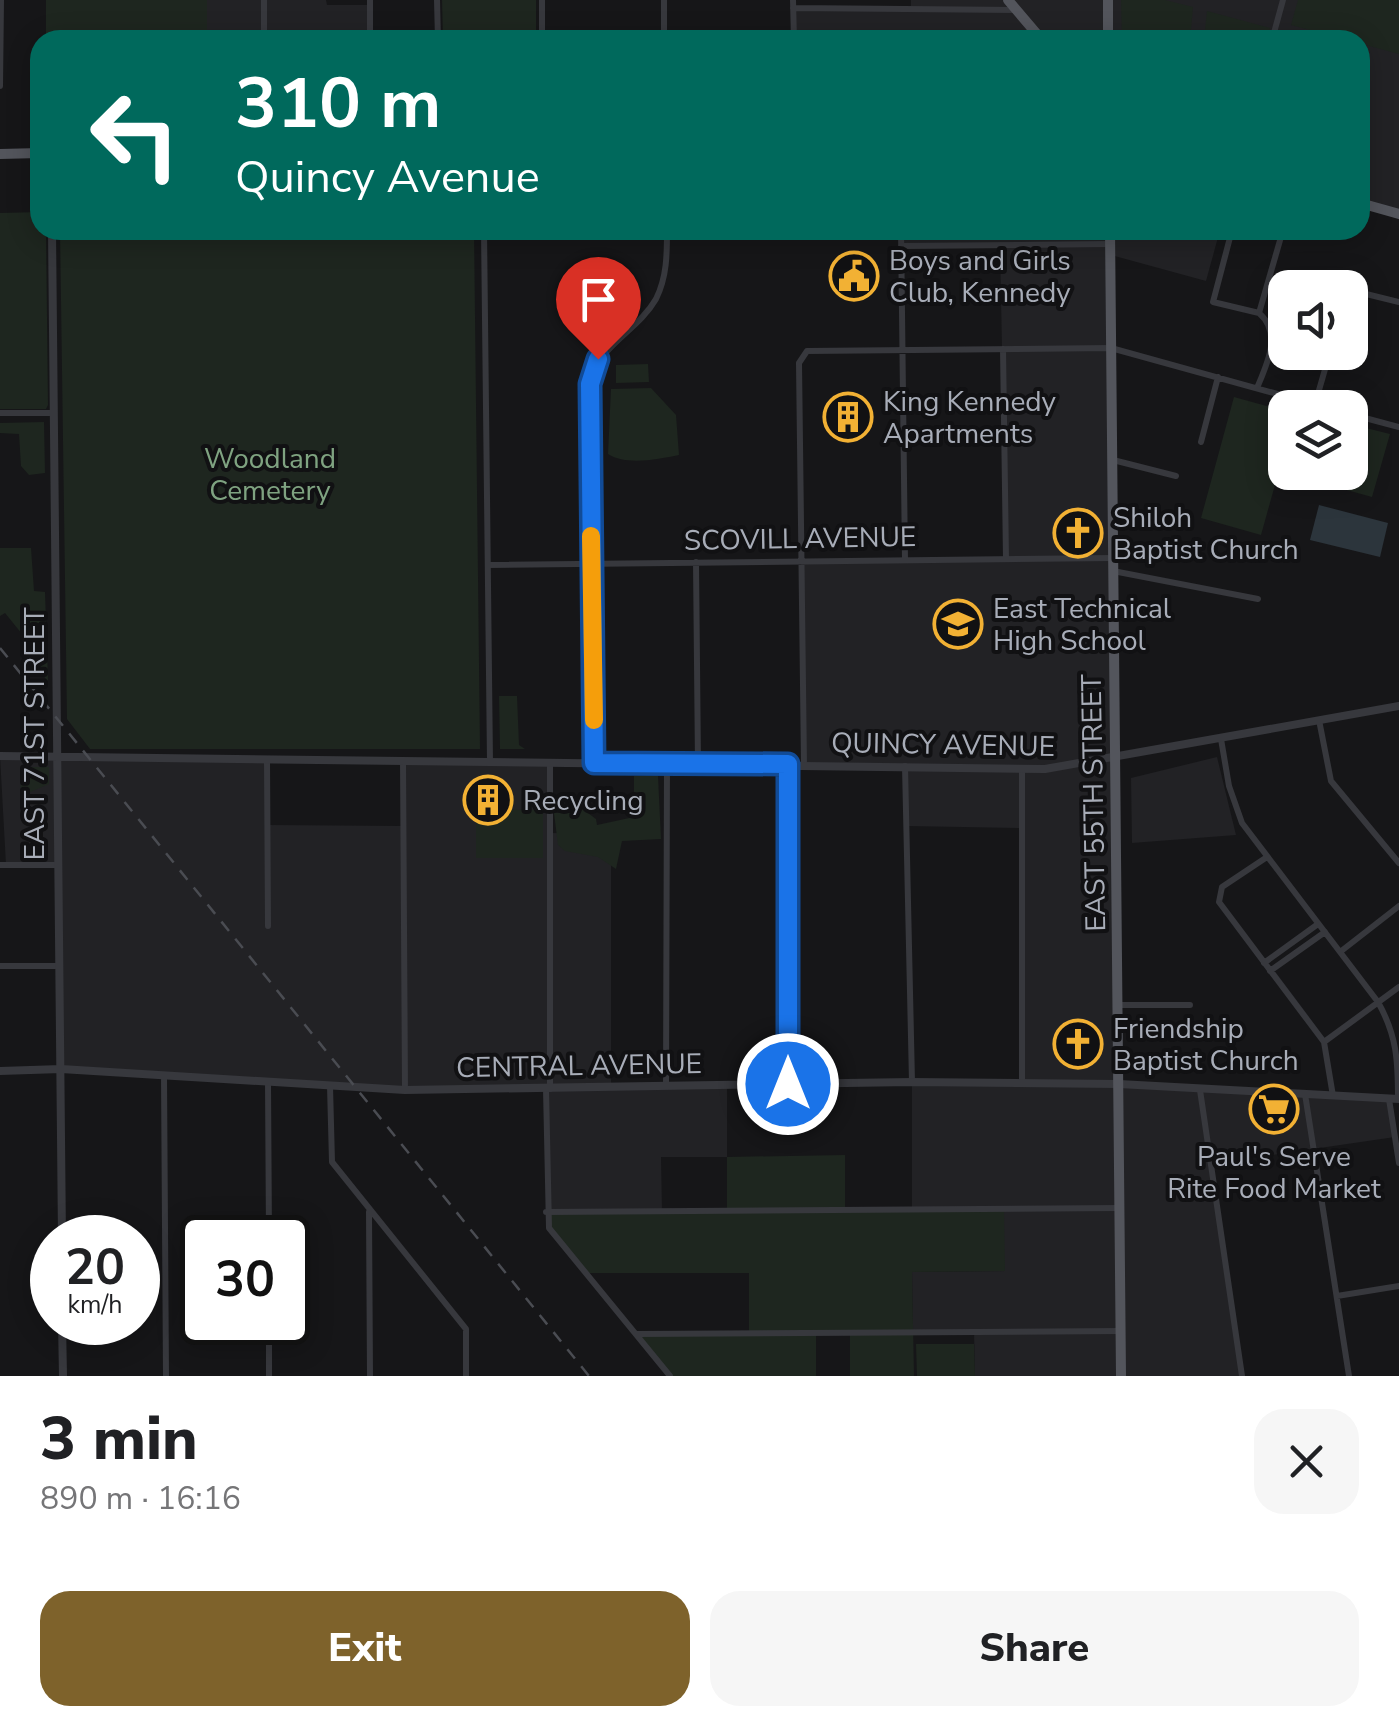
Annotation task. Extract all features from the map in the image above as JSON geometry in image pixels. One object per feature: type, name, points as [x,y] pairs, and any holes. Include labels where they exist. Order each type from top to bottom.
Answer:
[{"type":"main road","points":[[1008,0],[1034,30]]},
{"type":"main road","points":[[1108,0],[1108,30]]},
{"type":"main road","points":[[0,154],[30,153]]},
{"type":"main road","points":[[1370,206],[1399,214]]},
{"type":"main road","name":"EAST 55TH STREET","points":[[1110,240],[1122,1376]]},
{"type":"street","points":[[0,86],[1,0]]},
{"type":"street","points":[[264,0],[264,30]]},
{"type":"street","points":[[370,0],[370,30]]},
{"type":"street","points":[[437,0],[438,30]]},
{"type":"street","points":[[542,0],[542,30]]},
{"type":"street","points":[[664,0],[664,30]]},
{"type":"street","points":[[1275,30],[1283,0]]},
{"type":"street","points":[[794,30],[793,4],[1017,10]]},
{"type":"street","name":"EAST 71ST STREET","points":[[52,240],[62,1215]]},
{"type":"street","points":[[484,240],[490,762]]},
{"type":"street","points":[[594,763],[593,366],[656,298],[667,240]]},
{"type":"street","points":[[902,240],[905,560]]},
{"type":"street","points":[[1229,240],[1213,302],[1260,313],[1269,322],[1273,336],[1257,388]]},
{"type":"street","points":[[1260,313],[1279,240]]},
{"type":"street","points":[[902,246],[1110,244]]},
{"type":"street","points":[[1368,294],[1399,302]]},
{"type":"street","points":[[804,764],[801,356],[807,351],[1111,348],[1268,391]]},
{"type":"street","points":[[1003,349],[1006,559]]},
{"type":"street","points":[[1201,442],[1218,378]]},
{"type":"street","points":[[0,413],[53,413]]},
{"type":"street","points":[[1368,419],[1399,427]]},
{"type":"street","points":[[1112,459],[1176,476]]},
{"type":"street","name":"SCOVILL AVENUE","points":[[488,565],[1113,558]]},
{"type":"street","points":[[696,562],[698,764]]},
{"type":"street","points":[[1113,571],[1258,600]]},
{"type":"street","name":"QUINCY AVENUE","points":[[0,756],[1064,768],[1399,706]]},
{"type":"street","points":[[1319,720],[1331,781],[1399,863]]},
{"type":"street","points":[[1221,740],[1235,806],[1267,856],[1378,1002],[1398,1047],[1395,1099],[1399,1162]]},
{"type":"street","points":[[267,759],[268,926]]},
{"type":"street","points":[[402,761],[406,1090]]},
{"type":"street","points":[[550,762],[546,1212],[549,1228],[670,1376]]},
{"type":"street","points":[[666,1085],[667,764]]},
{"type":"street","points":[[788,764],[788,1084]]},
{"type":"street","points":[[906,766],[912,1082]]},
{"type":"street","points":[[1022,768],[1022,1084]]},
{"type":"street","points":[[1267,856],[1222,887],[1221,906],[1324,1042],[1333,1096]]},
{"type":"street","points":[[0,866],[57,866]]},
{"type":"street","points":[[1340,952],[1399,906]]},
{"type":"street","points":[[1267,967],[1318,924]]},
{"type":"street","points":[[1267,967],[1324,932]]},
{"type":"street","points":[[0,966],[58,966]]},
{"type":"street","points":[[1324,1042],[1399,986]]},
{"type":"street","points":[[1118,1006],[1190,1005]]},
{"type":"street","name":"CENTRAL AVENUE","points":[[0,1071],[61,1070],[406,1090],[912,1082],[1119,1084],[1395,1099]]},
{"type":"street","points":[[164,1076],[166,1376]]},
{"type":"street","points":[[268,1082],[269,1215]]},
{"type":"street","points":[[330,1086],[330,1155],[466,1329],[466,1376]]},
{"type":"street","points":[[1200,1090],[1242,1376]]},
{"type":"street","points":[[1306,1094],[1349,1376]]},
{"type":"street","points":[[546,1212],[1120,1208]]},
{"type":"street","points":[[370,1210],[370,1376]]},
{"type":"street","points":[[1337,1296],[1399,1286]]},
{"type":"street","points":[[637,1334],[1121,1331]]},
{"type":"street","points":[[62,1345],[63,1376]]},
{"type":"street","points":[[269,1345],[269,1376]]},
{"type":"shaded area","points":[[207,0],[326,0],[327,5],[370,5],[370,30],[207,30]]},
{"type":"shaded area","points":[[911,0],[1399,0],[1399,214],[1370,206],[1370,30],[794,30],[793,8],[911,9]]},
{"type":"shaded area","points":[[902,240],[1217,240],[1206,281],[1111,255],[1119,1084],[1389,1099],[1395,1137],[1211,1164],[1242,1376],[975,1376],[974,1332],[913,1333],[912,1272],[1004,1271],[912,1211],[912,1082],[1022,1083],[1022,828],[907,826],[905,766],[804,765],[801,560],[1006,559],[1000,245],[902,246]]},
{"type":"shaded area","points":[[1319,505],[1388,523],[1380,557],[1310,540]]},
{"type":"shaded area","points":[[0,756],[267,759],[268,825],[403,826],[403,761],[550,762],[550,833],[611,834],[611,1086],[727,1085],[727,1157],[661,1157],[662,1211],[546,1212],[546,1090],[405,1090],[61,1069],[57,866],[6,865]]},
{"type":"shaded area","points":[[1217,757],[1236,835],[1132,843],[1131,778]]},
{"type":"green space","points":[[46,0],[207,0],[207,30],[46,30]]},
{"type":"green space","points":[[442,0],[536,0],[536,30],[443,30]]},
{"type":"green space","points":[[1121,0],[1165,0],[1193,7],[1191,30],[1122,30]]},
{"type":"green space","points":[[1298,0],[1399,0],[1399,54],[1370,46],[1370,30],[1310,30],[1291,25]]},
{"type":"green space","points":[[1207,11],[1270,28],[1269,30],[1205,30]]},
{"type":"green space","points":[[30,212],[30,240],[46,240],[46,409],[0,409],[0,213]]},
{"type":"green space","name":"Woodland Cemetery","points":[[60,240],[474,240],[480,749],[90,749],[67,719]]},
{"type":"green space","points":[[648,364],[649,382],[616,383],[616,365]]},
{"type":"green space","points":[[651,388],[676,415],[679,455],[633,461],[608,454],[611,389]]},
{"type":"green space","points":[[1234,397],[1268,406],[1268,490],[1274,490],[1261,535],[1201,518]]},
{"type":"green space","points":[[44,422],[45,473],[29,475],[21,466],[19,434],[0,433],[0,423]]},
{"type":"green space","points":[[1368,428],[1390,434],[1372,497],[1347,490],[1368,490]]},
{"type":"green space","points":[[0,548],[31,548],[34,591],[45,592],[48,681],[35,667],[43,660],[5,613],[0,616]]},
{"type":"green space","points":[[499,696],[517,696],[519,745],[525,749],[500,749]]},
{"type":"green space","points":[[20,767],[49,767],[49,784],[21,796]]},
{"type":"green space","points":[[634,776],[658,776],[661,839],[622,841],[616,869],[598,857],[565,851],[558,845],[554,813],[572,813],[573,802],[596,819],[597,825],[634,817]]},
{"type":"green space","points":[[476,809],[543,810],[543,858],[476,858]]},
{"type":"green space","points":[[845,1155],[845,1210],[1004,1209],[1005,1271],[912,1272],[914,1376],[850,1376],[850,1334],[816,1334],[816,1376],[670,1376],[637,1334],[749,1334],[749,1273],[586,1273],[549,1228],[546,1212],[727,1210],[727,1157]]},
{"type":"green space","points":[[916,1344],[974,1344],[975,1376],[917,1376]]},
{"type":"railway","points":[[0,648],[589,1376]]},
{"type":"slow traffic","points":[[591,536],[594,720]]},
{"type":"place","name":"Boys and Girls Club, Kennedy","points":[[854,276]]},
{"type":"place","name":"King Kennedy Apartments","points":[[848,417]]},
{"type":"place","name":"Shiloh Baptist Church","points":[[1078,533]]},
{"type":"place","name":"East Technical High School","points":[[958,624]]},
{"type":"place","name":"Recycling","points":[[488,800]]},
{"type":"place","name":"Friendship Baptist Church","points":[[1078,1044]]},
{"type":"place","name":"Paul's Serve Rite Food Market","points":[[1274,1109]]},
{"type":"route","points":[[598,359],[590,384],[594,763],[788,764],[788,1084]]}]
